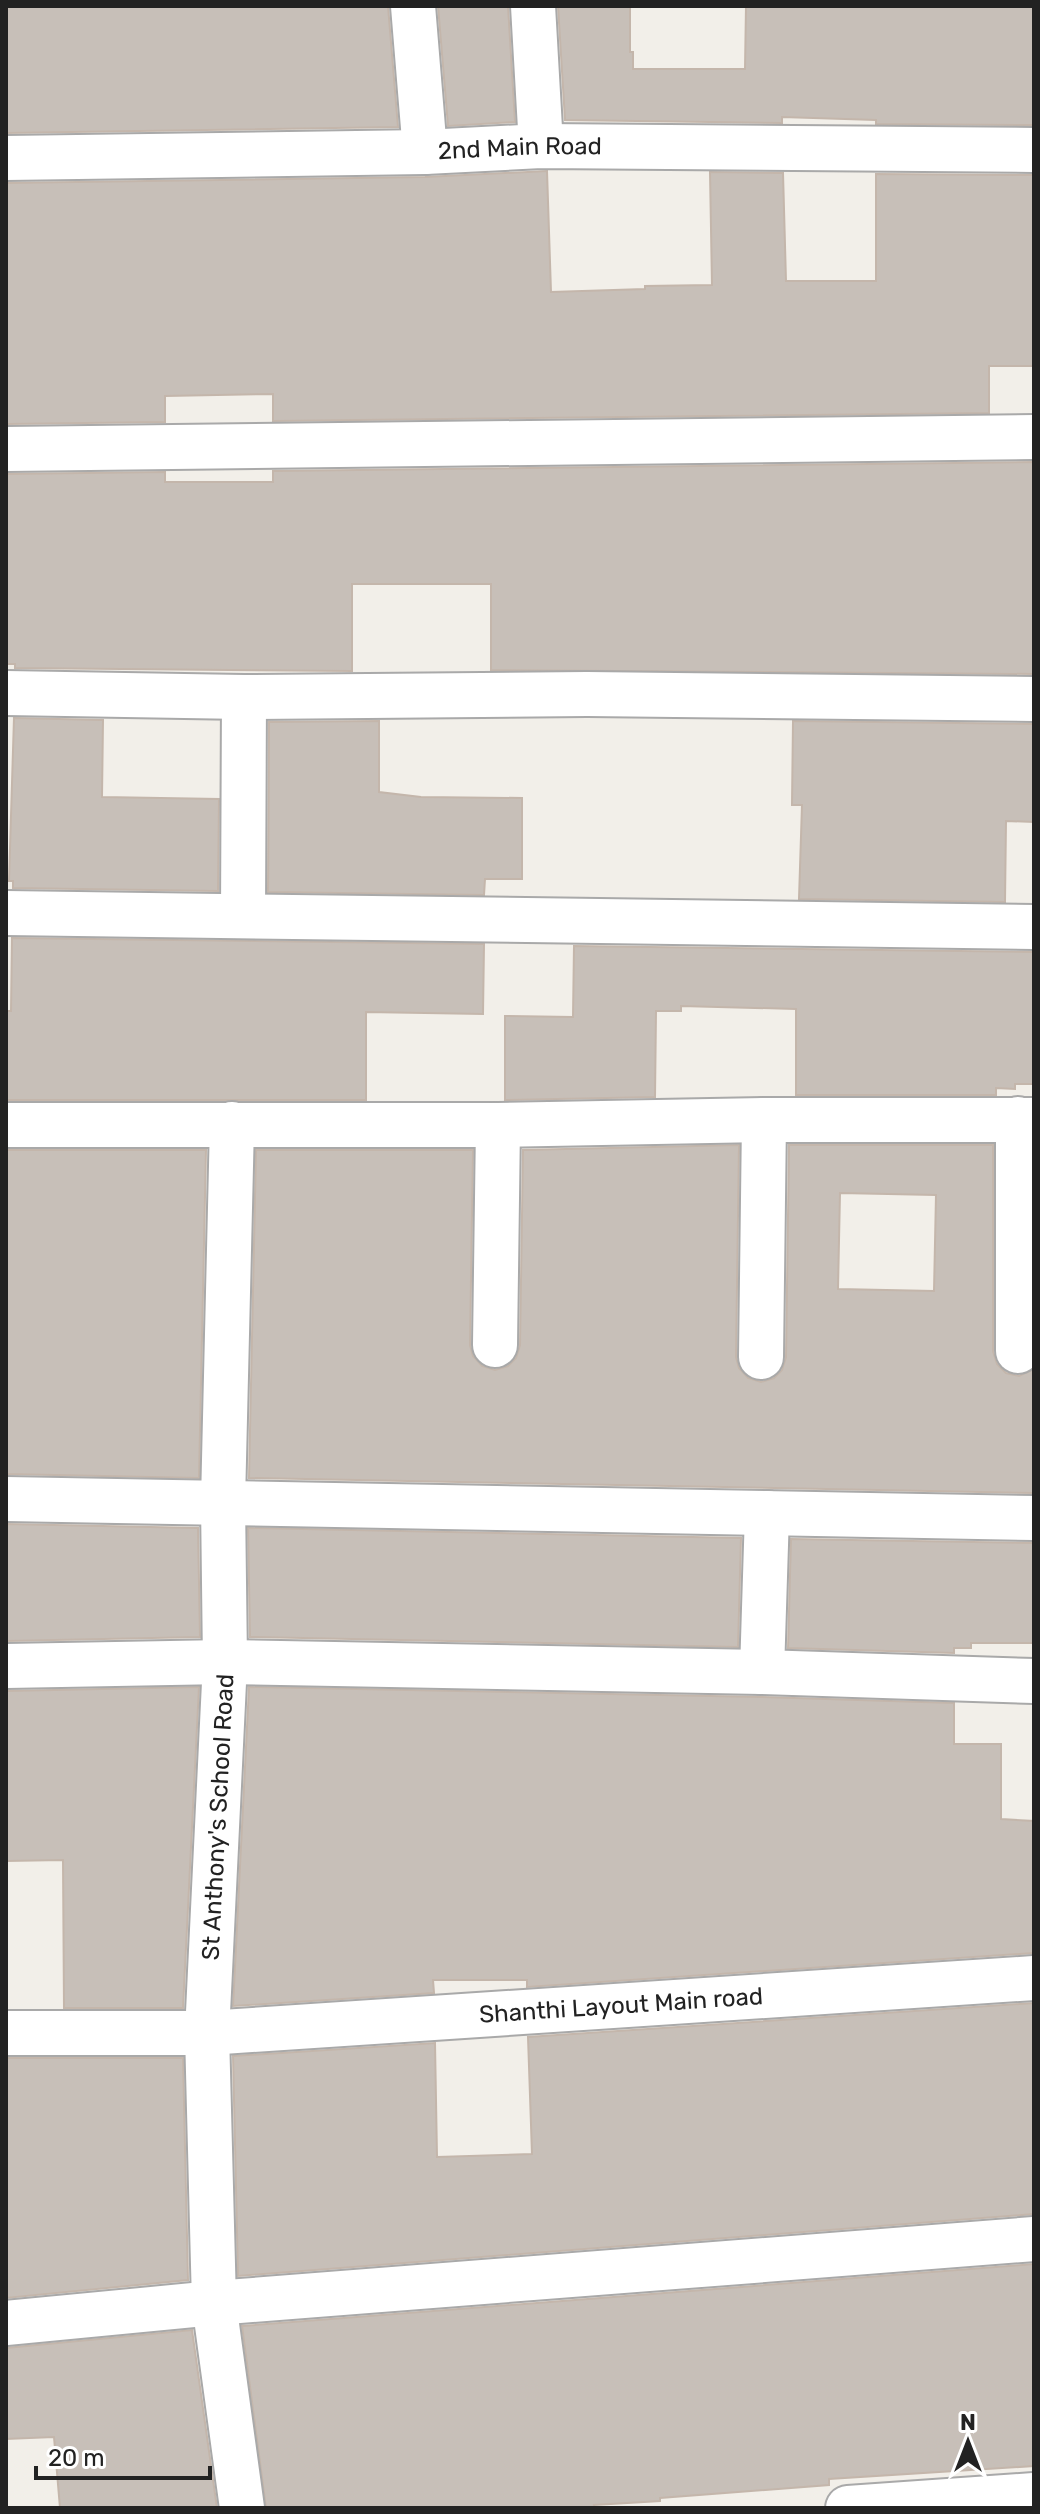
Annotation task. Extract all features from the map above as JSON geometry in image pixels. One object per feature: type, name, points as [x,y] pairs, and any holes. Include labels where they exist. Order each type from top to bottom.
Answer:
[{"type":"street","points":[[413,6],[425,152]]},
{"type":"street","points":[[533,6],[541,146]]},
{"type":"street","name":"2nd Main Road","points":[[6,158],[425,152],[541,146],[1034,150]]},
{"type":"street","points":[[6,449],[1034,437]]},
{"type":"street","points":[[6,693],[244,697],[587,694],[1034,699]]},
{"type":"street","points":[[243,916],[244,697]]},
{"type":"street","points":[[6,913],[1034,927]]},
{"type":"street","points":[[761,1357],[764,1120]]},
{"type":"street","points":[[6,1125],[498,1125],[764,1120],[1026,1120],[1018,1351]]},
{"type":"street","name":"St Anthony's School Road","points":[[232,1124],[223,1502],[225,1662],[207,2033],[214,2303],[242,2508]]},
{"type":"street","points":[[495,1345],[498,1125]]},
{"type":"street","points":[[6,1499],[1034,1518]]},
{"type":"street","points":[[762,1672],[767,1513]]},
{"type":"street","points":[[6,1666],[225,1662],[762,1672],[1034,1681]]},
{"type":"street","name":"Shanthi Layout Main road","points":[[6,2033],[207,2033],[1034,1978]]},
{"type":"street","points":[[6,2323],[214,2303],[1034,2239]]},
{"type":"street","points":[[848,2508],[1034,2495]]},
{"type":"building","points":[[6,6],[388,6],[398,127],[6,133]]},
{"type":"building","points":[[438,6],[508,6],[515,122],[448,126]]},
{"type":"building","points":[[558,6],[630,6],[633,69],[745,69],[746,6],[1034,6],[1034,125],[876,124],[876,120],[782,117],[782,123],[565,120]]},
{"type":"building","points":[[547,171],[551,292],[712,285],[710,172],[783,173],[786,281],[876,281],[876,174],[1034,175],[1034,366],[989,366],[989,413],[273,421],[273,394],[165,396],[165,422],[7,424],[6,183],[425,177]]},
{"type":"building","points":[[1034,462],[1034,674],[491,670],[491,584],[352,584],[352,671],[15,668],[15,664],[6,664],[6,474],[165,472],[165,482],[273,482],[273,471]]},
{"type":"building","points":[[14,718],[103,720],[102,797],[219,799],[218,891],[13,888],[13,881],[9,881]]},
{"type":"building","points":[[379,721],[379,792],[421,797],[522,798],[522,879],[485,879],[484,895],[268,892],[269,722]]},
{"type":"building","points":[[793,721],[1034,724],[1034,822],[1006,821],[1005,902],[799,899],[802,805],[792,805]]},
{"type":"building","points":[[12,938],[484,944],[483,1014],[366,1012],[366,1100],[6,1100],[6,1011],[11,1011]]},
{"type":"building","points":[[574,946],[1034,952],[1034,1084],[1015,1084],[1015,1089],[996,1088],[996,1095],[796,1095],[796,1009],[681,1006],[681,1011],[656,1011],[655,1097],[505,1100],[505,1016],[573,1017]]},
{"type":"building","points":[[739,1145],[736,1357],[739,1368],[748,1378],[761,1382],[774,1378],[782,1370],[786,1357],[789,1145],[993,1145],[993,1351],[997,1364],[1006,1373],[1019,1376],[1034,1369],[1034,1493],[249,1478],[256,1150],[473,1150],[470,1345],[473,1356],[482,1366],[495,1370],[508,1366],[516,1358],[520,1345],[523,1150]],"holes":[[[840,1193],[936,1195],[934,1291],[838,1289]]]},
{"type":"building","points":[[6,1150],[206,1150],[199,1478],[6,1474]]},
{"type":"building","points":[[6,1524],[198,1528],[200,1637],[6,1641]]},
{"type":"building","points":[[248,1528],[741,1538],[738,1647],[250,1637]]},
{"type":"building","points":[[791,1539],[1034,1543],[1034,1643],[971,1643],[971,1648],[954,1648],[954,1653],[788,1648]]},
{"type":"building","points":[[199,1687],[183,2008],[64,2008],[63,1860],[6,1861],[6,1691]]},
{"type":"building","points":[[249,1687],[954,1703],[954,1744],[1001,1744],[1001,1819],[1034,1821],[1034,1953],[527,1987],[527,1980],[433,1980],[434,1993],[233,2006]]},
{"type":"building","points":[[1034,2003],[1034,2214],[238,2276],[233,2056],[435,2043],[437,2157],[532,2154],[528,2037]]},
{"type":"building","points":[[6,2058],[183,2058],[188,2280],[6,2298]]},
{"type":"building","points":[[1034,2264],[1034,2466],[829,2479],[829,2485],[660,2498],[660,2501],[594,2505],[595,2508],[266,2508],[242,2326]]},
{"type":"building","points":[[192,2330],[217,2508],[60,2508],[54,2437],[6,2439],[6,2348]]}]
